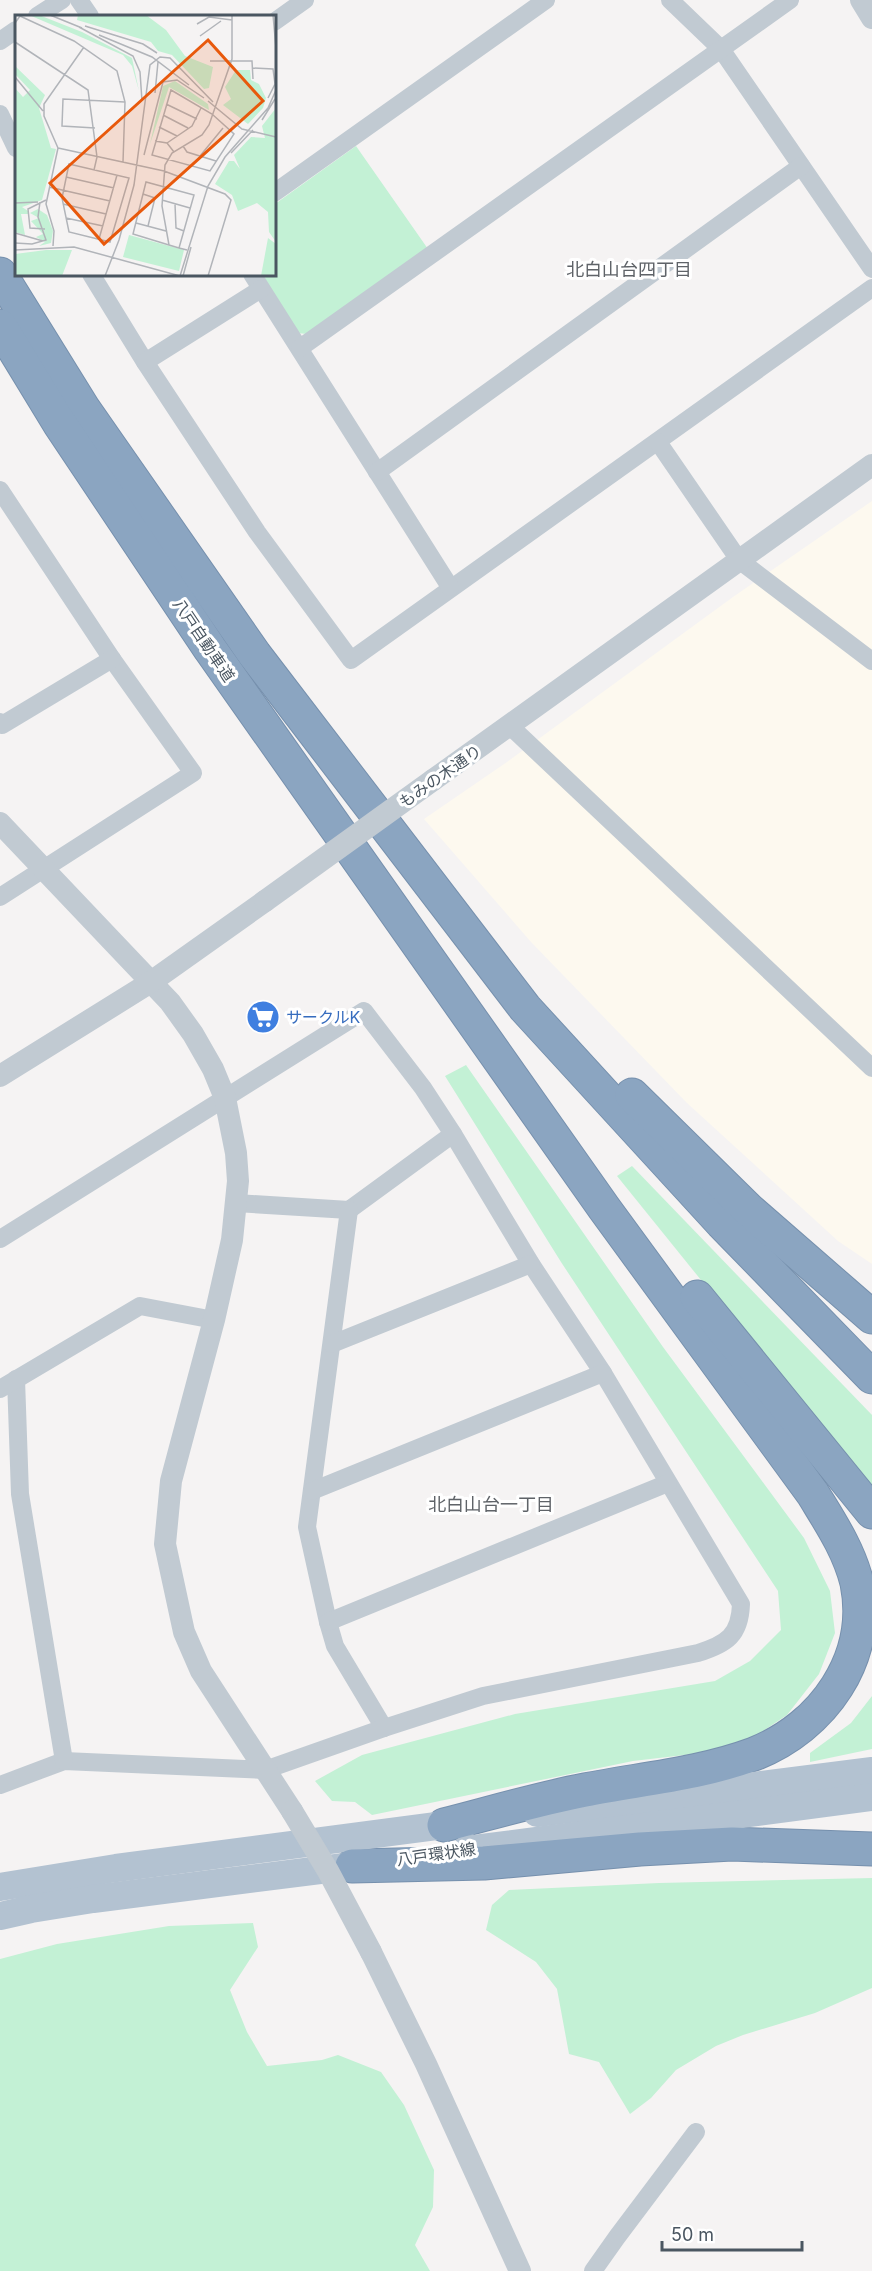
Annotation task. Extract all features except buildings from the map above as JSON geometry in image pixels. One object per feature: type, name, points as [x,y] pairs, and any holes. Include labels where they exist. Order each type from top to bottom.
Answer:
[{"type":"highway","name":"八戸自動車道","points":[[0,274],[83,408],[255,655],[415,864]]},
{"type":"highway","name":"八戸自動車道","points":[[0,326],[59,423],[210,650],[419,946]]},
{"type":"highway","points":[[415,864],[531,992],[642,1105],[749,1210],[872,1317]]},
{"type":"highway","points":[[415,864],[532,1016],[714,1215],[872,1377]]},
{"type":"highway","points":[[419,946],[672,1267],[872,1512]]},
{"type":"highway","points":[[419,946],[604,1208],[813,1494],[836,1531],[850,1560],[857,1584],[860,1611],[858,1636],[851,1664],[839,1686],[806,1724],[783,1740],[755,1753],[721,1764],[583,1790],[444,1825]]},
{"type":"highway","points":[[352,1866],[484,1863],[640,1849],[732,1844],[872,1849]]},
{"type":"main road","name":"八戸環状線","points":[[0,1887],[12,1883],[116,1868],[872,1772]]},
{"type":"main road","name":"八戸環状線","points":[[0,1916],[93,1899],[872,1797]]},
{"type":"street","points":[[39,15],[62,0]]},
{"type":"street","points":[[79,0],[89,15]]},
{"type":"street","points":[[276,21],[305,0]]},
{"type":"street","points":[[276,192],[546,0]]},
{"type":"street","points":[[670,0],[721,48],[872,269]]},
{"type":"street","points":[[300,348],[790,0]]},
{"type":"street","points":[[861,0],[872,18]]},
{"type":"street","points":[[0,41],[15,31]]},
{"type":"street","points":[[0,114],[15,146]]},
{"type":"street","points":[[377,472],[801,166]]},
{"type":"street","points":[[92,276],[145,362],[257,531],[351,660],[450,587],[658,442],[872,288]]},
{"type":"street","points":[[145,362],[257,282],[450,587]]},
{"type":"street","points":[[658,442],[739,560],[872,661]]},
{"type":"street","name":"もみの木通り","points":[[0,1076],[151,982],[872,465]]},
{"type":"street","points":[[0,490],[112,659],[193,773],[0,897]]},
{"type":"street","points":[[0,722],[2,725],[112,659]]},
{"type":"street","points":[[510,726],[872,1068]]},
{"type":"street","points":[[0,823],[170,1002],[193,1034],[213,1069],[225,1098],[236,1153],[238,1181],[232,1240],[214,1320],[171,1481],[165,1544],[184,1632],[197,1661],[328,1871],[371,1952],[426,2064],[520,2271]]},
{"type":"street","points":[[0,1239],[364,1011],[423,1088],[453,1134],[531,1264],[603,1373],[741,1604],[740,1620],[733,1634],[719,1646],[698,1653],[483,1696],[265,1770],[64,1761],[0,1785]]},
{"type":"street","points":[[236,1203],[349,1210],[453,1134]]},
{"type":"street","points":[[349,1210],[307,1527],[335,1646],[384,1728]]},
{"type":"street","points":[[332,1344],[531,1264]]},
{"type":"street","points":[[0,1389],[140,1306],[214,1320]]},
{"type":"street","points":[[312,1491],[603,1373]]},
{"type":"street","points":[[16,1379],[20,1494],[64,1761]]},
{"type":"street","points":[[328,1622],[668,1483]]},
{"type":"street","points":[[593,2271],[696,2132]]},
{"type":"shaded area","points":[[872,501],[872,1264],[838,1241],[687,1103],[531,942],[424,819],[507,762],[733,597]]},
{"type":"green space","points":[[356,146],[428,249],[307,334],[297,333],[263,276],[276,276],[276,203]]},
{"type":"green space","points":[[466,1065],[663,1347],[804,1538],[830,1591],[835,1633],[819,1674],[787,1715],[754,1737],[702,1753],[633,1761],[372,1815],[355,1802],[332,1801],[315,1781],[362,1755],[515,1714],[715,1681],[750,1661],[781,1630],[778,1591],[561,1262],[445,1076]]},
{"type":"green space","points":[[632,1166],[872,1415],[872,1486],[818,1425],[617,1176]]},
{"type":"green space","points":[[872,1696],[872,1749],[810,1762],[810,1753],[851,1723]]},
{"type":"green space","points":[[872,1878],[872,1988],[815,2013],[743,2035],[716,2046],[676,2070],[651,2098],[630,2114],[599,2062],[569,2054],[557,1989],[536,1962],[486,1930],[492,1905],[509,1890],[659,1883]]},
{"type":"green space","points":[[253,1923],[258,1947],[230,1990],[247,2032],[267,2066],[322,2060],[338,2055],[381,2072],[404,2105],[434,2170],[433,2207],[415,2245],[430,2271],[0,2271],[0,1959],[57,1944],[169,1926]]},
{"type":"place","name":"サークルK","points":[[263,1017]]},
{"type":"district","name":"北白山台四丁目","points":[[629,270]]},
{"type":"district","name":"北白山台一丁目","points":[[491,1505]]}]
